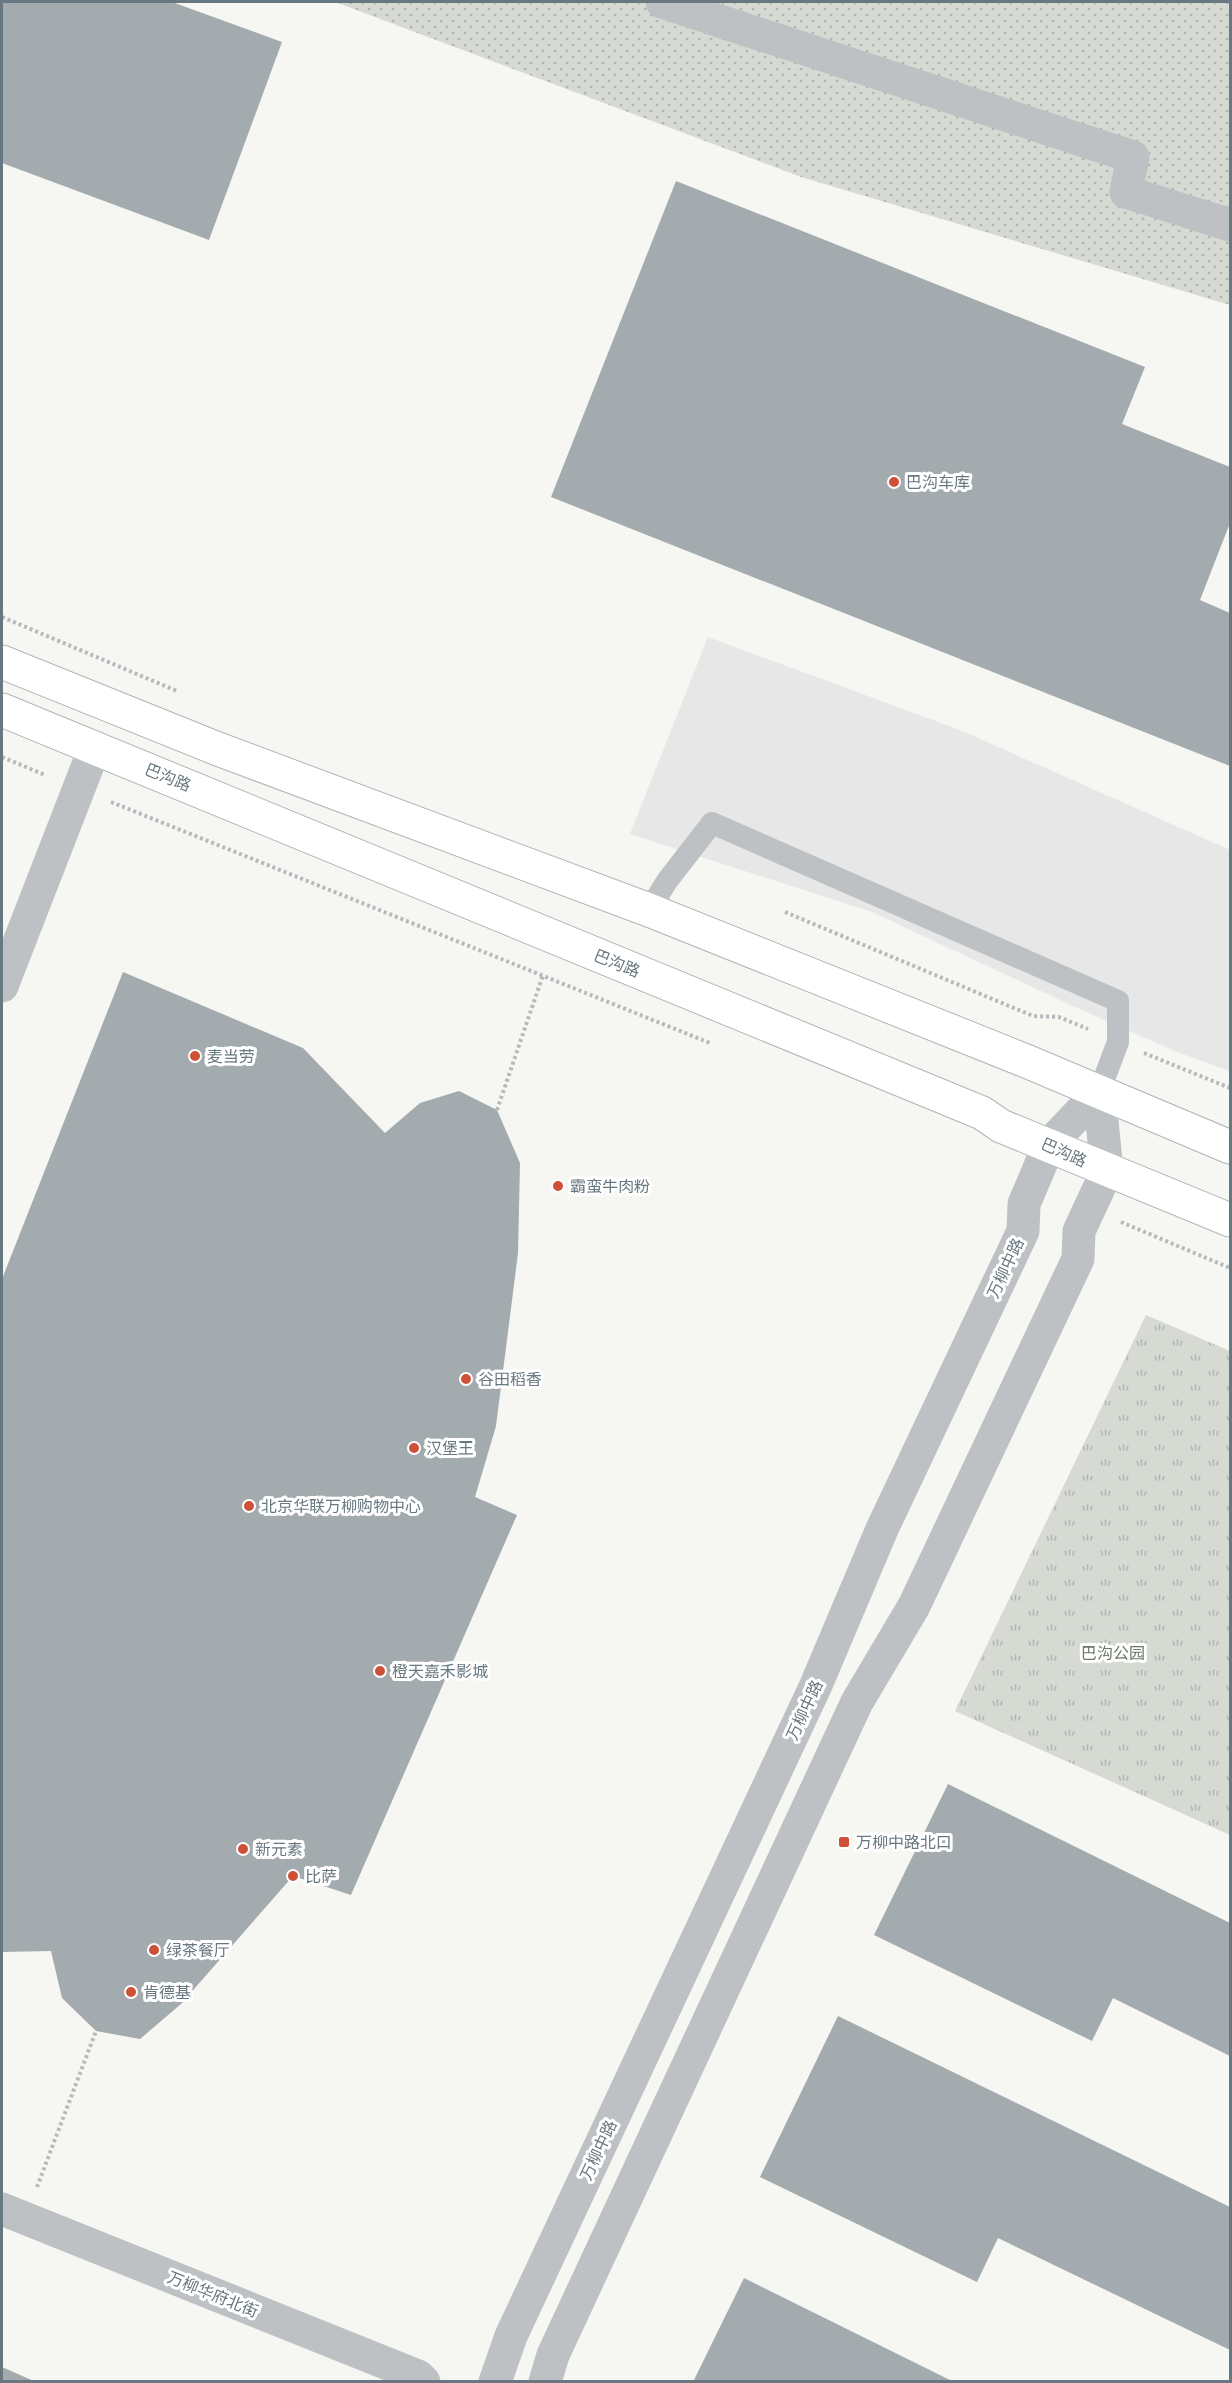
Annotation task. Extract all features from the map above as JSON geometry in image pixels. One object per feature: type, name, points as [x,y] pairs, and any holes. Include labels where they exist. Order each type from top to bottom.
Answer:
[{"type":"main road","points":[[2,662],[218,749],[649,910],[1100,1092],[1230,1147]]},
{"type":"main road","name":"巴沟路","points":[[2,710],[971,1109],[1001,1125],[1107,1171],[1230,1220]]},
{"type":"street","points":[[662,2],[1133,157],[1126,192],[1230,225]]},
{"type":"street","points":[[2,986],[95,747]]},
{"type":"street","points":[[545,2382],[553,2355],[857,1701],[914,1606],[1078,1259],[1079,1231],[1107,1171],[1100,1092]]},
{"type":"street","name":"万柳中路","points":[[495,2382],[511,2336],[816,1685],[882,1529],[1023,1231],[1024,1204],[1049,1145],[1100,1092]]},
{"type":"street","name":"万柳华府北街","points":[[13,2214],[418,2376],[424,2382]]},
{"type":"lane","points":[[649,910],[667,881],[712,823],[1118,1001],[1118,1042],[1100,1092]]},
{"type":"path","points":[[2,757],[717,1046]]},
{"type":"path","points":[[785,912],[1033,1016],[1059,1017],[1230,1088]]},
{"type":"path","points":[[497,1110],[543,975]]},
{"type":"path","points":[[1090,1206],[1135,1229],[1230,1268]]},
{"type":"path","points":[[13,2214],[96,2031]]},
{"type":"shaded area","points":[[708,637],[960,730],[1230,850],[1230,1071],[1177,1052],[1073,1006],[872,912],[630,834]]},
{"type":"green space","points":[[335,2],[1230,2],[1230,305],[801,177]]},
{"type":"green space","name":"巴沟公园","points":[[1146,1315],[1230,1351],[1230,1835],[955,1711]]},
{"type":"building","points":[[2,2],[172,2],[282,42],[209,240],[2,163]]},
{"type":"building","name":"巴沟车库","points":[[676,181],[1145,367],[1122,424],[1230,467],[1230,523],[1200,600],[1230,613],[1230,766],[551,497]]},
{"type":"building","name":"北京华联万柳购物中心","points":[[123,972],[303,1048],[385,1133],[420,1103],[459,1091],[497,1110],[520,1163],[518,1253],[496,1426],[475,1497],[517,1515],[351,1895],[293,1876],[181,2004],[140,2039],[96,2031],[62,1998],[51,1951],[2,1952],[2,1279]]},
{"type":"building","points":[[948,1784],[1230,1923],[1230,2056],[1113,1998],[1092,2041],[874,1935]]},
{"type":"building","points":[[838,2016],[1230,2207],[1230,2350],[998,2238],[977,2282],[760,2177]]},
{"type":"building","points":[[744,2278],[954,2382],[693,2382]]},
{"type":"building","points":[[2,2367],[36,2382],[2,2382]]},
{"type":"place","name":"巴沟车库","points":[[894,482]]},
{"type":"place","name":"麦当劳","points":[[195,1056]]},
{"type":"place","name":"霸蛮牛肉粉","points":[[558,1186]]},
{"type":"place","name":"谷田稻香","points":[[466,1379]]},
{"type":"place","name":"汉堡王","points":[[414,1448]]},
{"type":"place","name":"北京华联万柳购物中心","points":[[249,1506]]},
{"type":"place","name":"橙天嘉禾影城","points":[[380,1671]]},
{"type":"place","name":"万柳中路北口","points":[[844,1842]]},
{"type":"place","name":"新元素","points":[[243,1849]]},
{"type":"place","name":"比萨","points":[[293,1876]]},
{"type":"place","name":"绿茶餐厅","points":[[154,1950]]},
{"type":"place","name":"肯德基","points":[[131,1992]]}]
